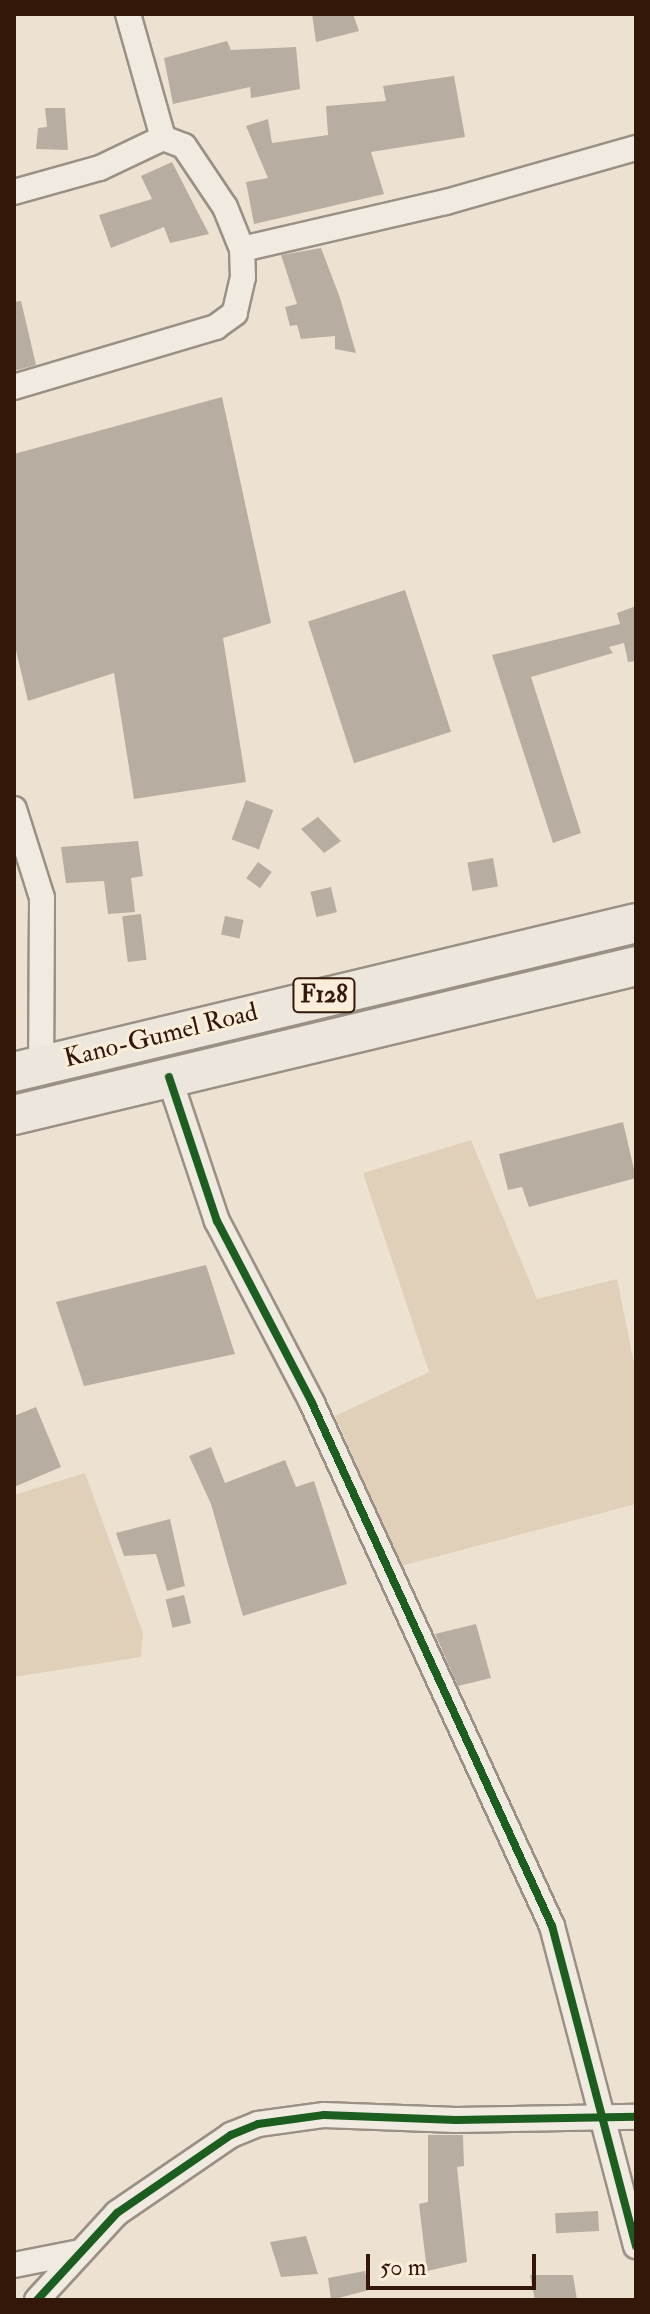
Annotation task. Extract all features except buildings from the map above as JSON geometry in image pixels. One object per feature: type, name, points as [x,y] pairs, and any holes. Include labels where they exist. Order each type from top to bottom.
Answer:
[{"type":"main road","name":"Kano-Gumel Road","points":[[27,1069],[636,923]]},
{"type":"main road","name":"Kano-Gumel Road","points":[[14,1115],[636,966]]},
{"type":"street","points":[[128,14],[163,138]]},
{"type":"street","points":[[14,192],[100,168],[163,138],[184,146],[196,160],[225,207],[242,249],[237,307],[216,327],[14,387]]},
{"type":"street","points":[[242,249],[446,202],[636,148]]},
{"type":"street","points":[[14,809],[42,898],[27,1069]]},
{"type":"street","points":[[169,1077],[217,1221],[312,1403],[552,1926],[636,2246]]},
{"type":"street","points":[[37,2300],[75,2253],[117,2213],[231,2135],[258,2124],[324,2115],[456,2120],[603,2115],[636,2117]]},
{"type":"street","points":[[14,2265],[75,2253]]},
{"type":"shaded area","points":[[471,1140],[537,1299],[617,1279],[636,1373],[636,1504],[401,1566],[335,1416],[429,1372],[363,1173]]},
{"type":"shaded area","points":[[85,1473],[143,1633],[141,1657],[14,1677],[14,1495]]},
{"type":"cycle path","points":[[169,1077],[217,1221],[312,1403],[552,1926],[636,2246]]},
{"type":"cycle path","points":[[37,2300],[117,2213],[231,2135],[258,2124],[324,2115],[456,2120],[636,2117]]}]
